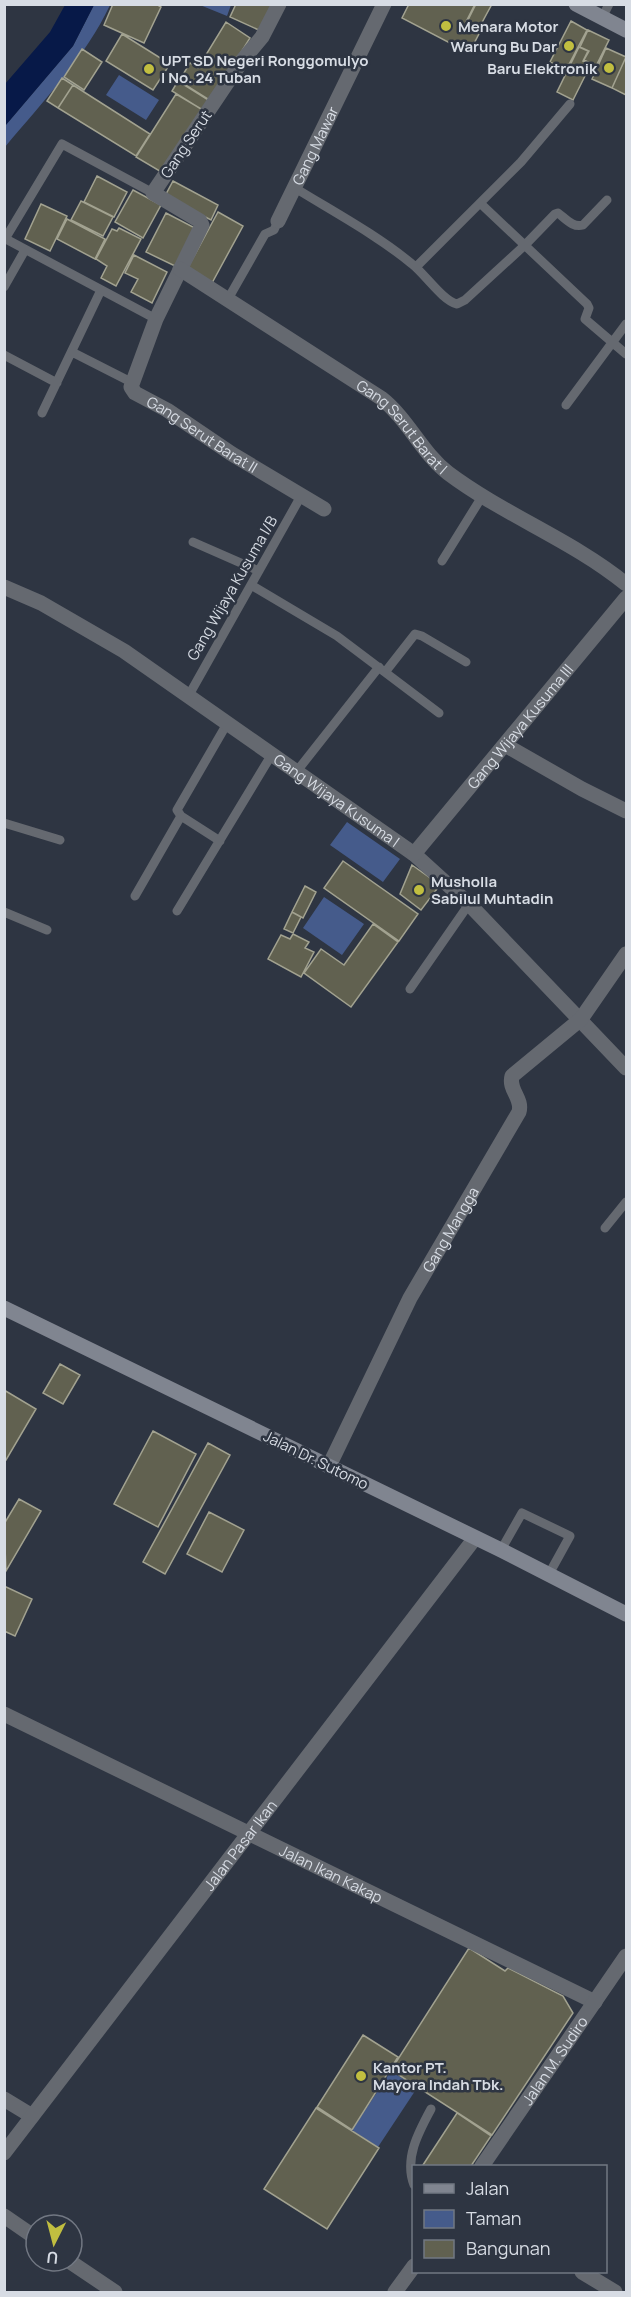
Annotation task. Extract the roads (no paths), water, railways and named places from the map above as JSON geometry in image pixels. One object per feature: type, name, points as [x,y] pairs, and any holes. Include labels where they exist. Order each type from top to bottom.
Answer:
[{"type":"main road","points":[[576,4],[606,11],[627,30]]},
{"type":"main road","name":"Jalan Dr. Sutomo","points":[[6,1312],[329,1466],[627,1614]]},
{"type":"street","name":"Gang Serut","points":[[180,269],[202,224],[153,193],[241,62],[262,37],[279,4]]},
{"type":"street","name":"Gang Mawar","points":[[278,221],[384,4]]},
{"type":"street","name":"Gang Serut Barat I","points":[[180,269],[381,398],[395,410],[439,465],[483,495],[597,562],[627,584]]},
{"type":"street","points":[[131,382],[156,319],[180,269]]},
{"type":"street","name":"Gang Serut Barat II","points":[[131,382],[131,388],[135,393],[167,410],[232,454],[324,509]]},
{"type":"street","name":"Gang Wijaya Kusuma I","points":[[4,587],[41,603],[87,628],[189,694],[414,854],[469,904],[627,1068]]},
{"type":"street","name":"Gang Wijaya Kusuma III","points":[[414,854],[627,598]]},
{"type":"street","points":[[505,745],[582,789],[627,811]]},
{"type":"street","points":[[580,1019],[627,954]]},
{"type":"street","name":"Gang Mangga","points":[[329,1466],[410,1298],[519,1112],[521,1104],[511,1085],[512,1076],[580,1019]]},
{"type":"street","name":"Jalan Pasar Ikan","points":[[4,2153],[475,1538]]},
{"type":"street","name":"Jalan Ikan Kakap","points":[[4,1714],[595,2002]]},
{"type":"street","name":"Jalan M. Sudiro","points":[[483,2165],[595,2002],[625,1963]]},
{"type":"street","points":[[4,2099],[32,2116]]},
{"type":"street","points":[[4,2216],[24,2230]]},
{"type":"street","points":[[396,2292],[412,2269]]},
{"type":"street","points":[[84,2271],[115,2292]]},
{"type":"street","points":[[585,2273],[615,2292]]},
{"type":"lane","points":[[416,267],[547,134],[570,104]]},
{"type":"lane","points":[[153,193],[62,144],[5,238],[156,319]]},
{"type":"lane","points":[[295,188],[382,242],[416,267],[450,302],[459,304],[525,245],[555,214],[558,213],[575,226],[583,225],[607,200]]},
{"type":"lane","points":[[480,203],[587,304],[589,308],[585,319],[627,354]]},
{"type":"lane","points":[[228,299],[265,234],[274,230],[278,221]]},
{"type":"lane","points":[[4,287],[26,250]]},
{"type":"lane","points":[[42,413],[101,290]]},
{"type":"lane","points":[[566,405],[627,324]]},
{"type":"lane","points":[[72,352],[131,382]]},
{"type":"lane","points":[[4,355],[57,383]]},
{"type":"lane","points":[[442,561],[483,495]]},
{"type":"lane","name":"Gang Wijaya Kusuma I/B","points":[[189,694],[301,496]]},
{"type":"lane","points":[[193,542],[259,571]]},
{"type":"lane","points":[[250,585],[318,624],[383,669],[439,712]]},
{"type":"lane","points":[[297,771],[415,634],[466,662]]},
{"type":"lane","points":[[220,840],[181,816],[177,810],[228,722]]},
{"type":"lane","points":[[177,911],[272,754]]},
{"type":"lane","points":[[135,896],[181,816]]},
{"type":"lane","points":[[4,823],[60,840]]},
{"type":"lane","points":[[410,989],[469,904]]},
{"type":"lane","points":[[4,912],[47,930]]},
{"type":"lane","points":[[605,1228],[627,1202]]},
{"type":"lane","points":[[501,1550],[522,1512],[570,1536],[549,1574]]},
{"type":"lane","points":[[412,2178],[410,2170],[412,2149],[430,2109]]},
{"type":"place","name":"Menara Motor","points":[[446,26]]},
{"type":"place","name":"Warung Bu Dar","points":[[569,46]]},
{"type":"place","name":"Baru Elektronik","points":[[609,68]]},
{"type":"place","name":"UPT SD Negeri Ronggomulyo I No. 24 Tuban","points":[[149,69]]},
{"type":"place","name":"Musholla Sabilul Muhtadin","points":[[419,890]]},
{"type":"place","name":"Kantor PT. Mayora Indah Tbk.","points":[[361,2076]]}]
